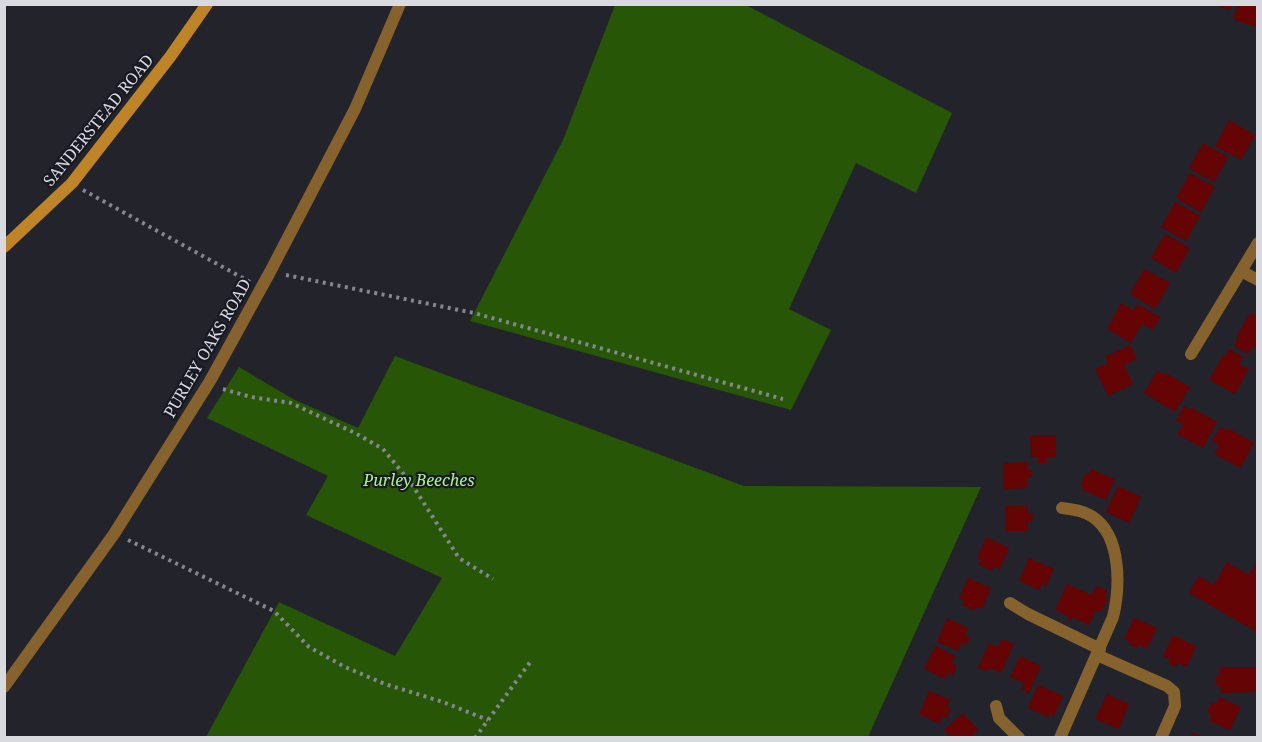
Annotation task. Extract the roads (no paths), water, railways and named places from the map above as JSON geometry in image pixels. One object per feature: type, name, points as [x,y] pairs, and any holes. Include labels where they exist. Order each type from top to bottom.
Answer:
[{"type":"main road","name":"SANDERSTEAD ROAD","points":[[4,247],[72,183],[170,57],[207,4]]},
{"type":"street","name":"PURLEY OAKS ROAD","points":[[4,687],[114,534],[210,381],[355,109],[400,4]]},
{"type":"street","points":[[1191,354],[1257,243]]},
{"type":"street","points":[[1241,271],[1257,280]]},
{"type":"street","points":[[1060,738],[1113,617],[1118,597],[1118,572],[1112,544],[1104,527],[1094,517],[1077,510],[1062,508]]},
{"type":"street","points":[[1010,603],[1098,652],[1167,686],[1174,692],[1175,706],[1161,738]]},
{"type":"street","points":[[996,706],[999,718],[1019,738]]},
{"type":"park label","name":"Purley Beeches","points":[[419,480]]}]
